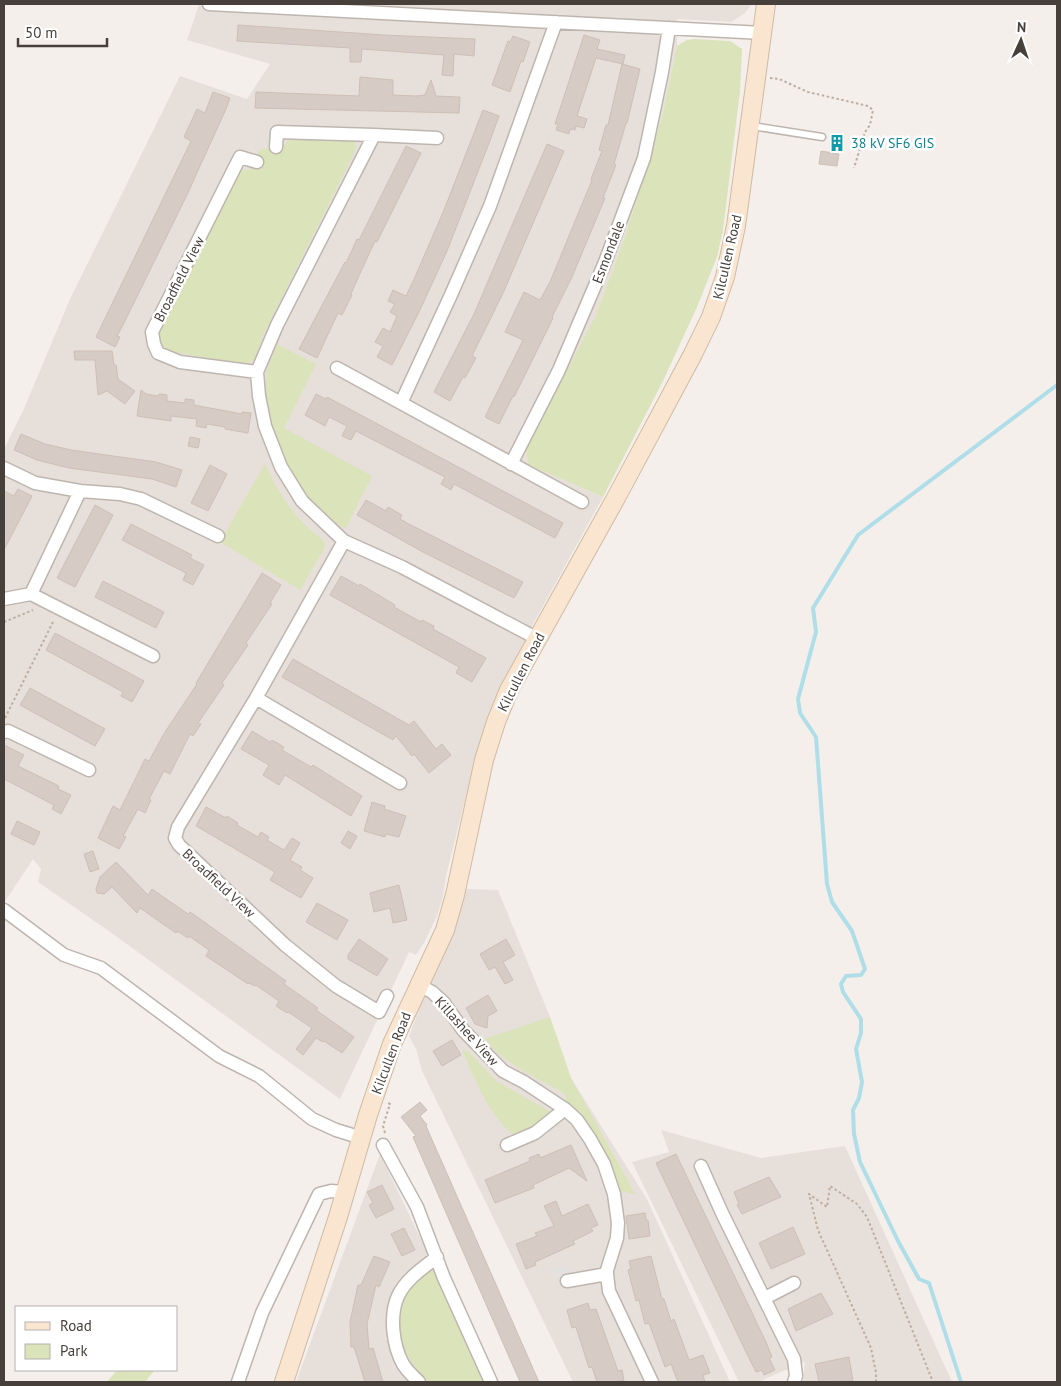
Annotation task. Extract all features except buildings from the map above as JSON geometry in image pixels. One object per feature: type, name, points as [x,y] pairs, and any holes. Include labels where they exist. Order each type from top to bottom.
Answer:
[{"type":"main road","name":"Kilcullen Road","points":[[284,1382],[392,1044],[445,930],[455,895],[484,760],[496,722],[509,690],[693,354],[711,317],[725,277],[736,226],[766,4]]},
{"type":"street","points":[[209,4],[763,33]]},
{"type":"street","points":[[401,403],[490,206],[556,22]]},
{"type":"street","name":"Esmondale","points":[[511,464],[559,370],[605,262],[644,158],[669,28]]},
{"type":"street","points":[[276,147],[277,132],[437,138]]},
{"type":"street","points":[[374,135],[276,326],[257,372],[265,426],[281,467],[302,501],[344,541],[402,567],[538,639]]},
{"type":"street","name":"Broadfield View","points":[[257,162],[240,157],[152,332],[158,353],[169,358],[180,362],[257,372]]},
{"type":"street","points":[[337,368],[582,502]]},
{"type":"street","points":[[4,468],[35,483],[80,491],[120,494],[141,499],[218,536]]},
{"type":"street","points":[[31,594],[80,491]]},
{"type":"street","name":"Broadfield View","points":[[344,541],[256,698],[178,827],[175,838],[180,845],[285,945],[336,986],[379,1012],[386,996]]},
{"type":"street","points":[[4,599],[31,594],[153,656]]},
{"type":"street","points":[[256,698],[400,783]]},
{"type":"street","points":[[4,732],[8,731],[89,770]]},
{"type":"street","points":[[4,910],[64,955],[101,968],[219,1056],[259,1076],[312,1118],[336,1130],[362,1138]]},
{"type":"street","name":"Killashee View","points":[[419,985],[432,992],[444,1002],[463,1030],[503,1070],[565,1109],[577,1120],[590,1139],[604,1164],[614,1194],[618,1223],[617,1238],[607,1270],[609,1291],[652,1382]]},
{"type":"street","points":[[508,1145],[535,1133],[565,1109]]},
{"type":"street","points":[[383,1145],[417,1207],[448,1287],[491,1382]]},
{"type":"street","points":[[701,1166],[794,1359],[796,1376],[794,1382]]},
{"type":"street","points":[[238,1382],[262,1312],[319,1194],[331,1191],[345,1192]]},
{"type":"street","points":[[419,1382],[404,1366],[396,1350],[393,1311],[399,1295],[411,1280],[437,1257]]},
{"type":"street","points":[[567,1281],[607,1274]]},
{"type":"street","points":[[765,1298],[794,1283]]},
{"type":"lane","points":[[749,126],[822,137]]},
{"type":"path","points":[[757,75],[779,79],[808,92],[868,106],[873,110],[870,126],[865,132],[854,168]]},
{"type":"path","points":[[4,622],[36,608]]},
{"type":"path","points":[[4,720],[60,609]]},
{"type":"path","points":[[374,1097],[390,1104],[383,1126],[388,1141],[383,1145]]},
{"type":"path","points":[[876,1382],[871,1348],[818,1230],[809,1194],[827,1207],[830,1186],[857,1204],[867,1217],[934,1382]]},
{"type":"shaded area","points":[[199,4],[752,4],[744,14],[731,22],[677,19],[677,46],[662,117],[625,237],[596,315],[529,465],[603,497],[533,624],[509,675],[475,760],[437,916],[416,955],[409,952],[340,1099],[113,934],[38,882],[41,869],[33,859],[4,903],[4,449],[23,411],[70,299],[180,76],[247,99],[270,64],[187,40]]},
{"type":"shaded area","points":[[466,889],[498,890],[550,1017],[571,1078],[647,1199],[730,1382],[573,1382],[422,1071],[416,1049],[409,1036]]},
{"type":"shaded area","points":[[661,1130],[761,1158],[845,1146],[952,1382],[803,1382],[805,1362],[758,1382],[739,1382],[632,1162],[669,1152]]},
{"type":"shaded area","points":[[380,1154],[465,1331],[494,1382],[296,1382]]},
{"type":"shaded area","points":[[568,1266],[573,1275],[556,1279],[552,1269]]},
{"type":"green space","points":[[687,40],[730,41],[742,49],[740,91],[723,230],[717,257],[697,307],[663,381],[603,497],[529,465],[526,450],[596,315],[625,237],[662,117],[677,46]]},
{"type":"green space","points":[[293,136],[345,138],[354,141],[356,149],[262,337],[257,358],[245,365],[164,350],[157,334],[236,169],[250,170],[260,149],[282,147]]},
{"type":"green space","points":[[277,344],[316,364],[284,428],[372,476],[346,528],[340,526],[305,496],[289,470],[275,438],[270,421],[266,388],[270,362]]},
{"type":"green space","points":[[265,464],[277,488],[292,510],[325,543],[324,549],[300,590],[220,542]]},
{"type":"green space","points":[[550,1017],[571,1078],[635,1194],[615,1190],[566,1102],[566,1096],[529,1075],[501,1056],[485,1039]]},
{"type":"green space","points":[[462,1050],[469,1052],[496,1081],[549,1111],[546,1120],[523,1135],[513,1135],[489,1106]]},
{"type":"green space","points":[[427,1269],[438,1273],[486,1382],[429,1382],[412,1363],[406,1352],[400,1327],[400,1314],[403,1302],[413,1284]]},
{"type":"green space","points":[[116,1371],[154,1371],[145,1382],[107,1382]]},
{"type":"waterway","points":[[961,1382],[929,1283],[919,1279],[898,1241],[860,1162],[854,1134],[853,1110],[859,1098],[862,1082],[856,1049],[861,1033],[861,1019],[843,992],[841,984],[846,976],[861,975],[865,969],[852,931],[832,902],[827,884],[816,737],[800,713],[798,699],[816,632],[813,608],[858,535],[1057,385]]},
{"type":"place","name":"38 kV SF6 GIS","points":[[837,143]]}]
